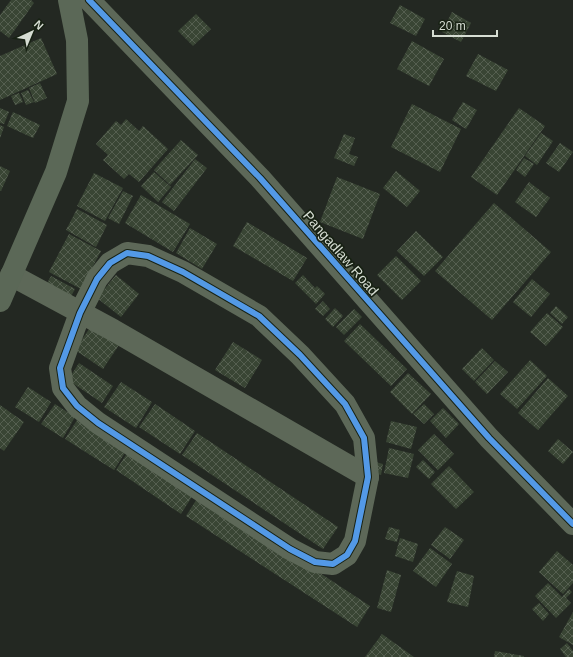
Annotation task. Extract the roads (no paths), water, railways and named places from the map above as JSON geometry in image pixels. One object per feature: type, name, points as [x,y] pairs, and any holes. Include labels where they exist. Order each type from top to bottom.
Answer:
[{"type":"main road","points":[[0,301],[56,172],[78,101],[77,40],[69,0]]},
{"type":"street","name":"Pangadlaw Road","points":[[89,0],[260,178],[488,438],[573,524]]},
{"type":"street","points":[[127,253],[148,256],[183,272],[259,316],[300,355],[345,404],[364,438],[368,477],[355,541],[348,555],[332,564],[315,562],[290,549],[98,423],[76,406],[63,388],[60,368],[80,313],[97,279],[110,263],[127,253]]},
{"type":"street","points":[[11,275],[120,334],[368,477]]}]
